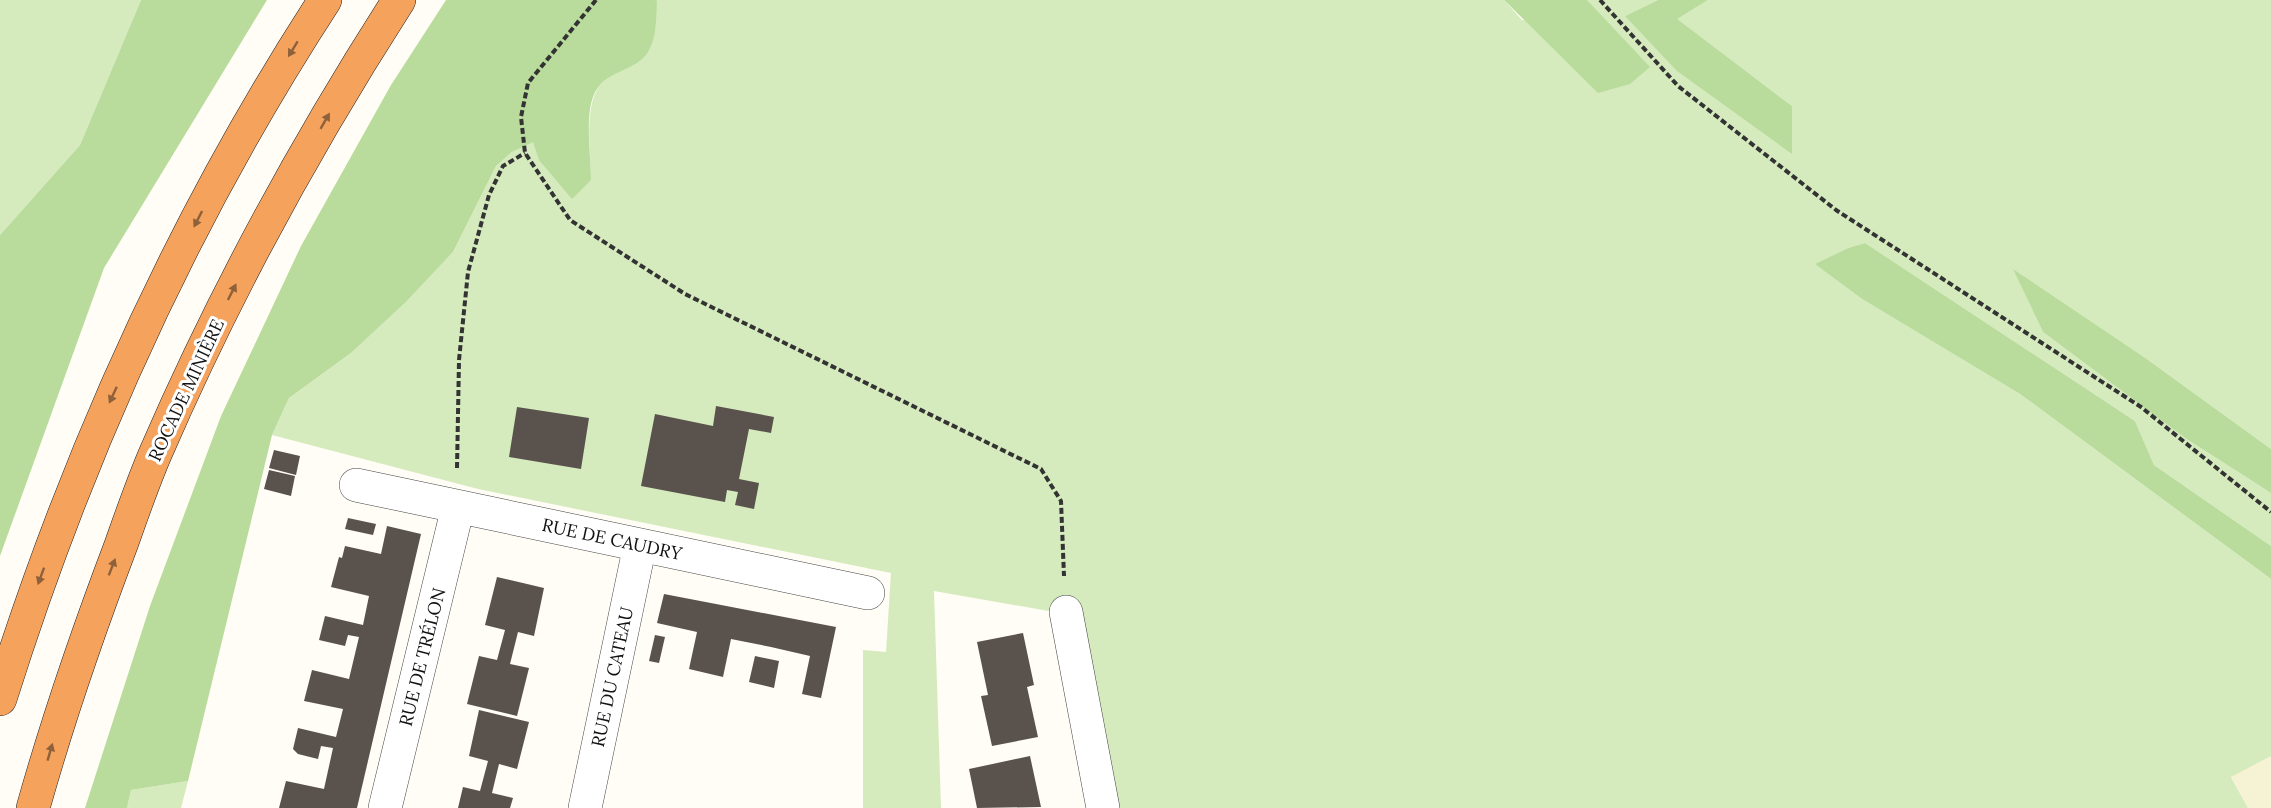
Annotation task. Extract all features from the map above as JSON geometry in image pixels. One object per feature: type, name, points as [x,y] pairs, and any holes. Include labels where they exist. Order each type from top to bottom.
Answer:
[{"type":"highway","points":[[0,699],[48,556],[101,422],[131,356],[196,222],[232,155],[269,89],[325,0]]},
{"type":"highway","name":"ROCADE MINIÈRE","points":[[33,808],[64,706],[105,585],[156,453],[185,388],[220,315],[286,189],[361,59],[399,0]]},
{"type":"street","name":"RUE DE CAUDRY","points":[[356,485],[868,593]]},
{"type":"street","name":"RUE DE TRÉLON","points":[[385,808],[458,507]]},
{"type":"street","name":"RUE DU CATEAU","points":[[585,808],[640,545]]},
{"type":"street","points":[[1066,612],[1103,808]]},
{"type":"path","points":[[596,0],[528,83],[521,117],[525,153],[570,220],[685,294],[1041,469],[1061,501],[1066,612]]},
{"type":"path","points":[[1600,0],[1678,86],[1836,210],[2141,407],[2271,512]]},
{"type":"path","points":[[458,507],[456,439],[459,360],[468,272],[493,185],[503,166],[525,153]]},
{"type":"shaded area","points":[[2271,756],[2271,808],[2248,808],[2231,776]]},
{"type":"green space","points":[[0,0],[141,0],[80,145],[0,235]]},
{"type":"green space","points":[[141,0],[267,0],[104,268],[0,556],[0,235],[80,145]]},
{"type":"green space","points":[[446,0],[655,0],[657,1],[655,29],[650,49],[646,55],[633,66],[610,76],[593,97],[589,116],[591,180],[572,199],[539,160],[533,142],[512,152],[496,166],[453,252],[406,302],[351,353],[289,398],[272,435],[188,781],[131,790],[127,808],[85,808],[150,606],[221,416],[301,246],[391,85]]},
{"type":"green space","points":[[655,0],[1504,0],[1522,20],[1611,28],[1587,0],[1658,0],[1625,16],[1792,106],[1676,19],[1708,0],[2271,0],[2271,449],[2144,357],[2014,270],[2043,332],[2185,438],[2271,493],[2271,546],[2154,465],[2135,421],[1865,243],[1848,248],[1816,264],[1862,299],[2020,394],[2271,579],[2271,756],[2231,777],[2248,808],[1114,808],[1077,616],[934,591],[941,808],[863,808],[863,650],[886,652],[891,573],[478,489],[272,435],[289,398],[351,353],[406,302],[453,252],[496,166],[512,152],[533,141],[540,160],[591,180],[589,127],[593,99],[598,88],[608,77],[634,65],[657,2]]},
{"type":"green space","points":[[1504,0],[1587,0],[1650,67],[1630,84],[1598,93]]},
{"type":"green space","points":[[1658,0],[1708,0],[1677,19],[1792,106],[1792,154],[1677,71],[1625,16]]},
{"type":"green space","points":[[1865,243],[2135,421],[2154,465],[2271,546],[2271,579],[2020,394],[1862,299],[1815,264],[1848,248]]},
{"type":"green space","points":[[2013,269],[2144,357],[2271,449],[2271,493],[2185,438],[2043,332]]},
{"type":"green space","points":[[188,781],[181,808],[127,808],[131,790]]},
{"type":"building","points":[[716,406],[774,417],[771,433],[749,429],[739,479],[759,483],[754,509],[735,505],[738,492],[727,490],[725,502],[641,486],[655,414],[713,426]]},
{"type":"building","points":[[517,407],[589,418],[581,469],[509,457]]},
{"type":"building","points":[[274,450],[300,456],[296,475],[269,468]]},
{"type":"building","points":[[269,470],[295,476],[291,496],[264,489]]},
{"type":"building","points":[[348,518],[376,524],[373,535],[345,529]]},
{"type":"building","points":[[387,526],[421,534],[357,808],[279,808],[286,781],[324,789],[333,748],[321,746],[318,759],[298,754],[293,749],[298,728],[336,737],[343,709],[304,701],[312,670],[349,679],[359,637],[348,635],[345,646],[319,640],[325,616],[363,625],[369,596],[331,587],[339,557],[342,558],[345,546],[381,554]]},
{"type":"building","points":[[497,577],[544,588],[534,636],[518,632],[510,664],[529,668],[517,716],[467,704],[479,656],[497,660],[505,630],[485,625]]},
{"type":"building","points":[[664,594],[836,627],[821,698],[802,694],[810,656],[771,647],[731,639],[723,677],[689,669],[697,632],[657,623]]},
{"type":"building","points":[[1023,633],[1034,685],[1027,687],[1038,737],[992,746],[981,696],[988,695],[977,642]]},
{"type":"building","points":[[655,635],[665,637],[659,663],[649,661]]},
{"type":"building","points":[[755,656],[779,661],[774,688],[749,682]]},
{"type":"building","points":[[479,710],[529,722],[517,769],[499,764],[492,793],[513,798],[510,808],[458,808],[463,787],[480,791],[488,761],[469,756]]},
{"type":"building","points":[[1030,756],[1041,807],[977,808],[969,769]]}]
